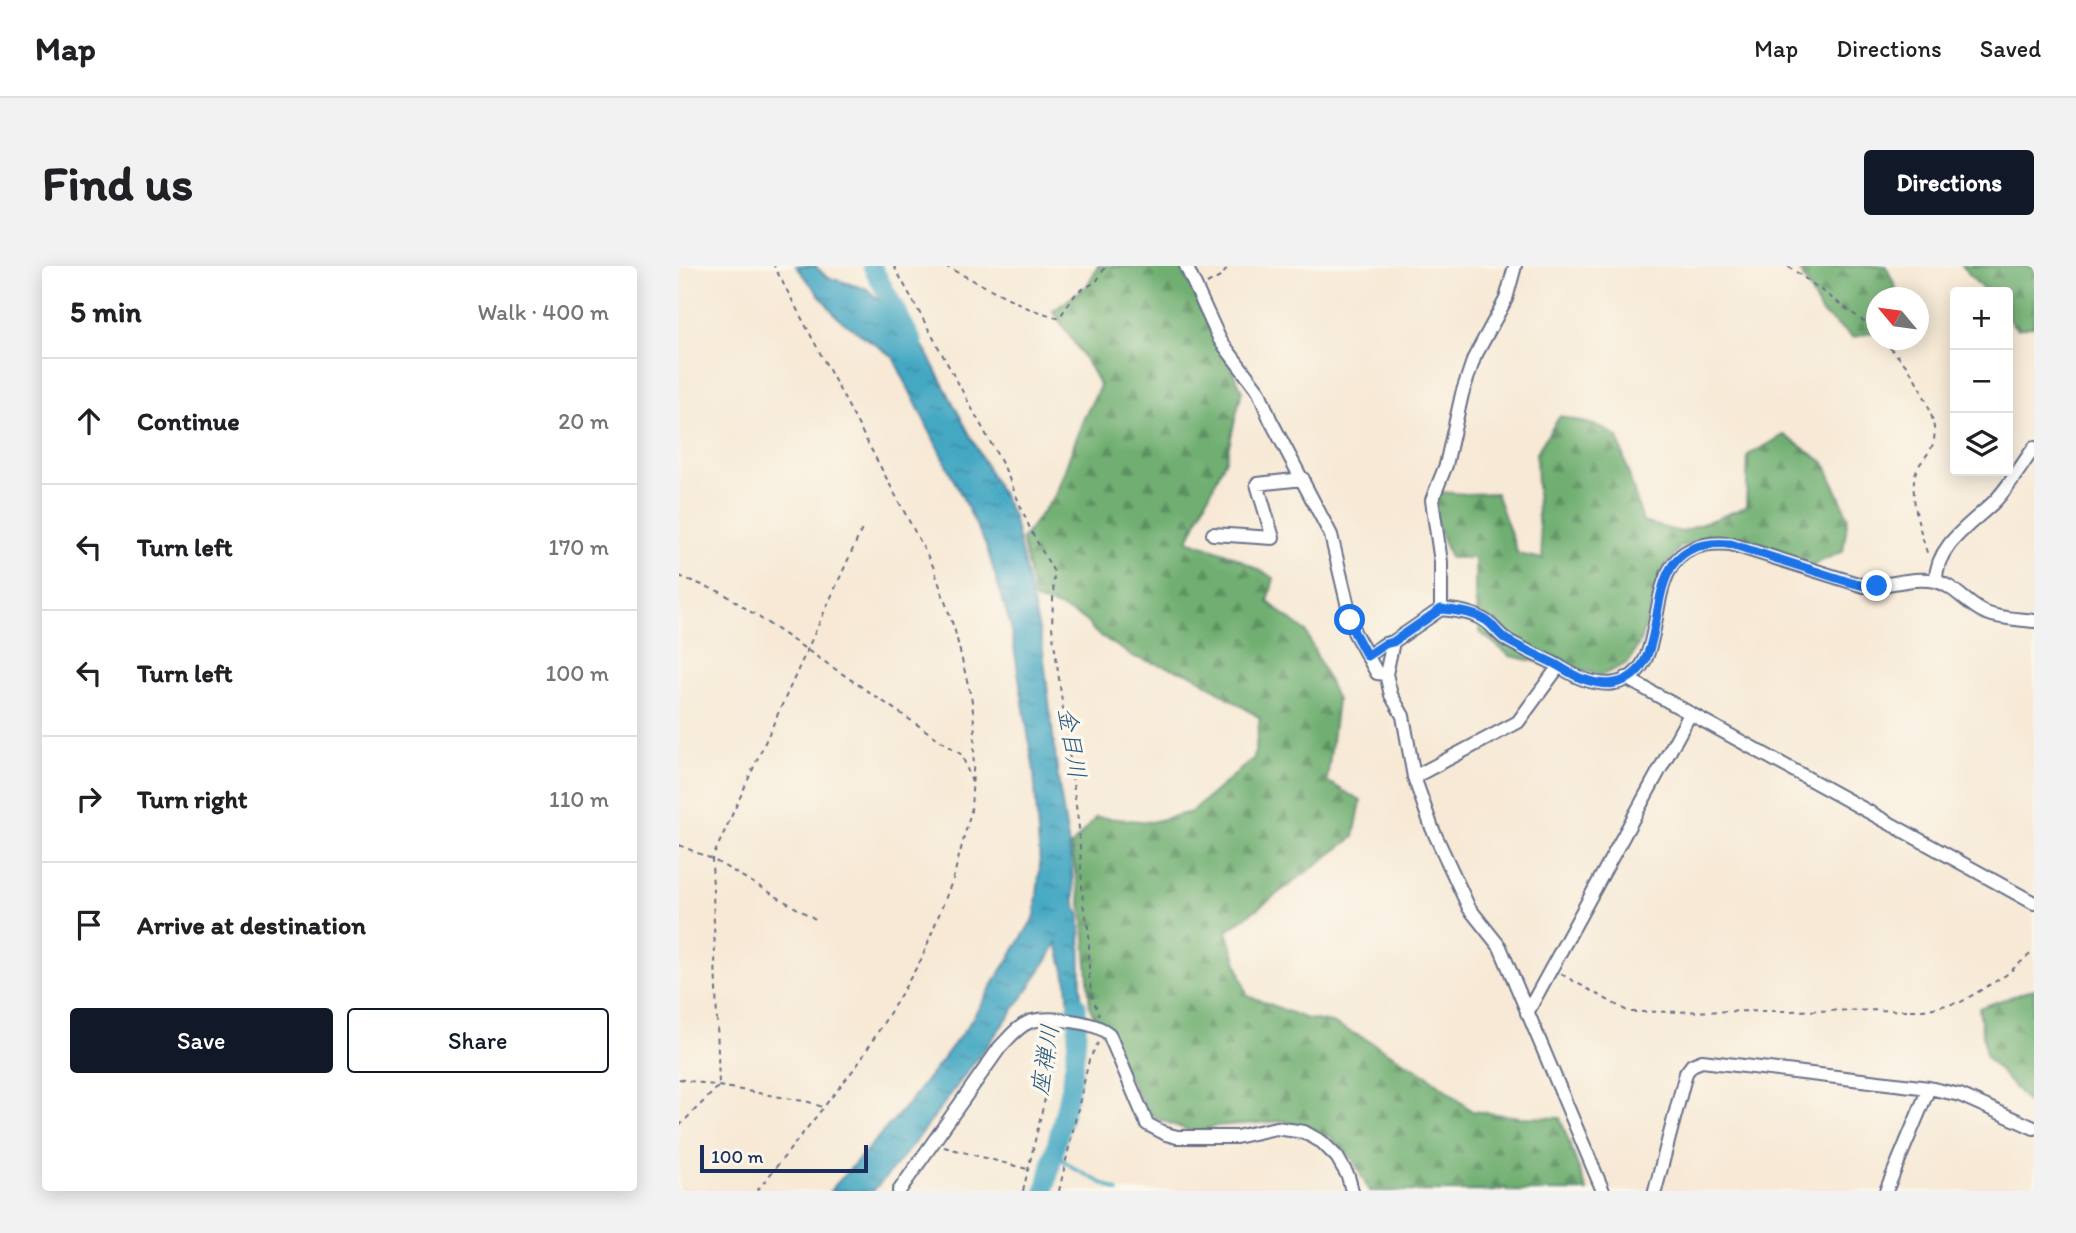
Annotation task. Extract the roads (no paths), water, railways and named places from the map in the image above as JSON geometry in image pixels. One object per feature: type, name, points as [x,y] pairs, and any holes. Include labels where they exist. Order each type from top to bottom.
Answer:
[{"type":"street","points":[[1186,266],[1220,340],[1259,392],[1331,535],[1354,632],[1377,673],[1386,674]]},
{"type":"street","points":[[1441,609],[1441,562],[1432,499],[1446,465],[1462,394],[1474,358],[1506,299],[1515,266]]},
{"type":"street","points":[[1935,575],[1958,534],[1996,500],[2034,449]]},
{"type":"street","points":[[1213,534],[1273,538],[1258,484],[1303,480]]},
{"type":"street","points":[[1367,656],[1393,642],[1441,609],[1470,613],[1488,622],[1504,639],[1583,679],[1616,683],[1634,674],[1650,648],[1662,586],[1672,565],[1697,545],[1712,542],[1731,544],[1864,586],[1935,575]]},
{"type":"street","points":[[1935,575],[1985,612],[2003,618],[2034,621]]},
{"type":"street","points":[[1393,642],[1386,674],[1391,695],[1403,716],[1414,777],[1432,828],[1469,908],[1500,947],[1603,1191]]},
{"type":"street","points":[[1414,777],[1518,722],[1559,666]]},
{"type":"street","points":[[1626,678],[2034,903]]},
{"type":"street","points":[[1527,1013],[1690,713]]},
{"type":"street","points":[[899,1191],[1000,1047],[1017,1029],[1029,1022],[1047,1019],[1101,1028],[1109,1034],[1147,1124],[1177,1137],[1236,1137],[1276,1128],[1304,1132],[1322,1142],[1337,1157],[1348,1176],[1352,1191]]},
{"type":"street","points":[[1655,1191],[1686,1073],[1692,1065],[1702,1061],[1929,1088],[1960,1095],[2034,1128]]},
{"type":"street","points":[[1885,1191],[1929,1088]]},
{"type":"water","points":[[796,266],[815,266],[827,277],[867,289],[917,335],[1013,516],[1042,643],[1075,904],[1080,916],[1081,993],[1073,1069],[1067,982],[1057,943],[1005,1022],[899,1162],[873,1191],[830,1191],[908,1104],[967,1027],[1035,916],[1040,865],[1034,772],[1011,627],[986,545],[893,357],[838,318]]},
{"type":"waterway","name":"金目川","points":[[872,266],[913,342]]},
{"type":"waterway","name":"座禅川","points":[[1045,1191],[1072,1076],[1076,1052],[1077,1006]]},
{"type":"waterway","points":[[1054,1153],[1075,1169],[1118,1191]]}]
